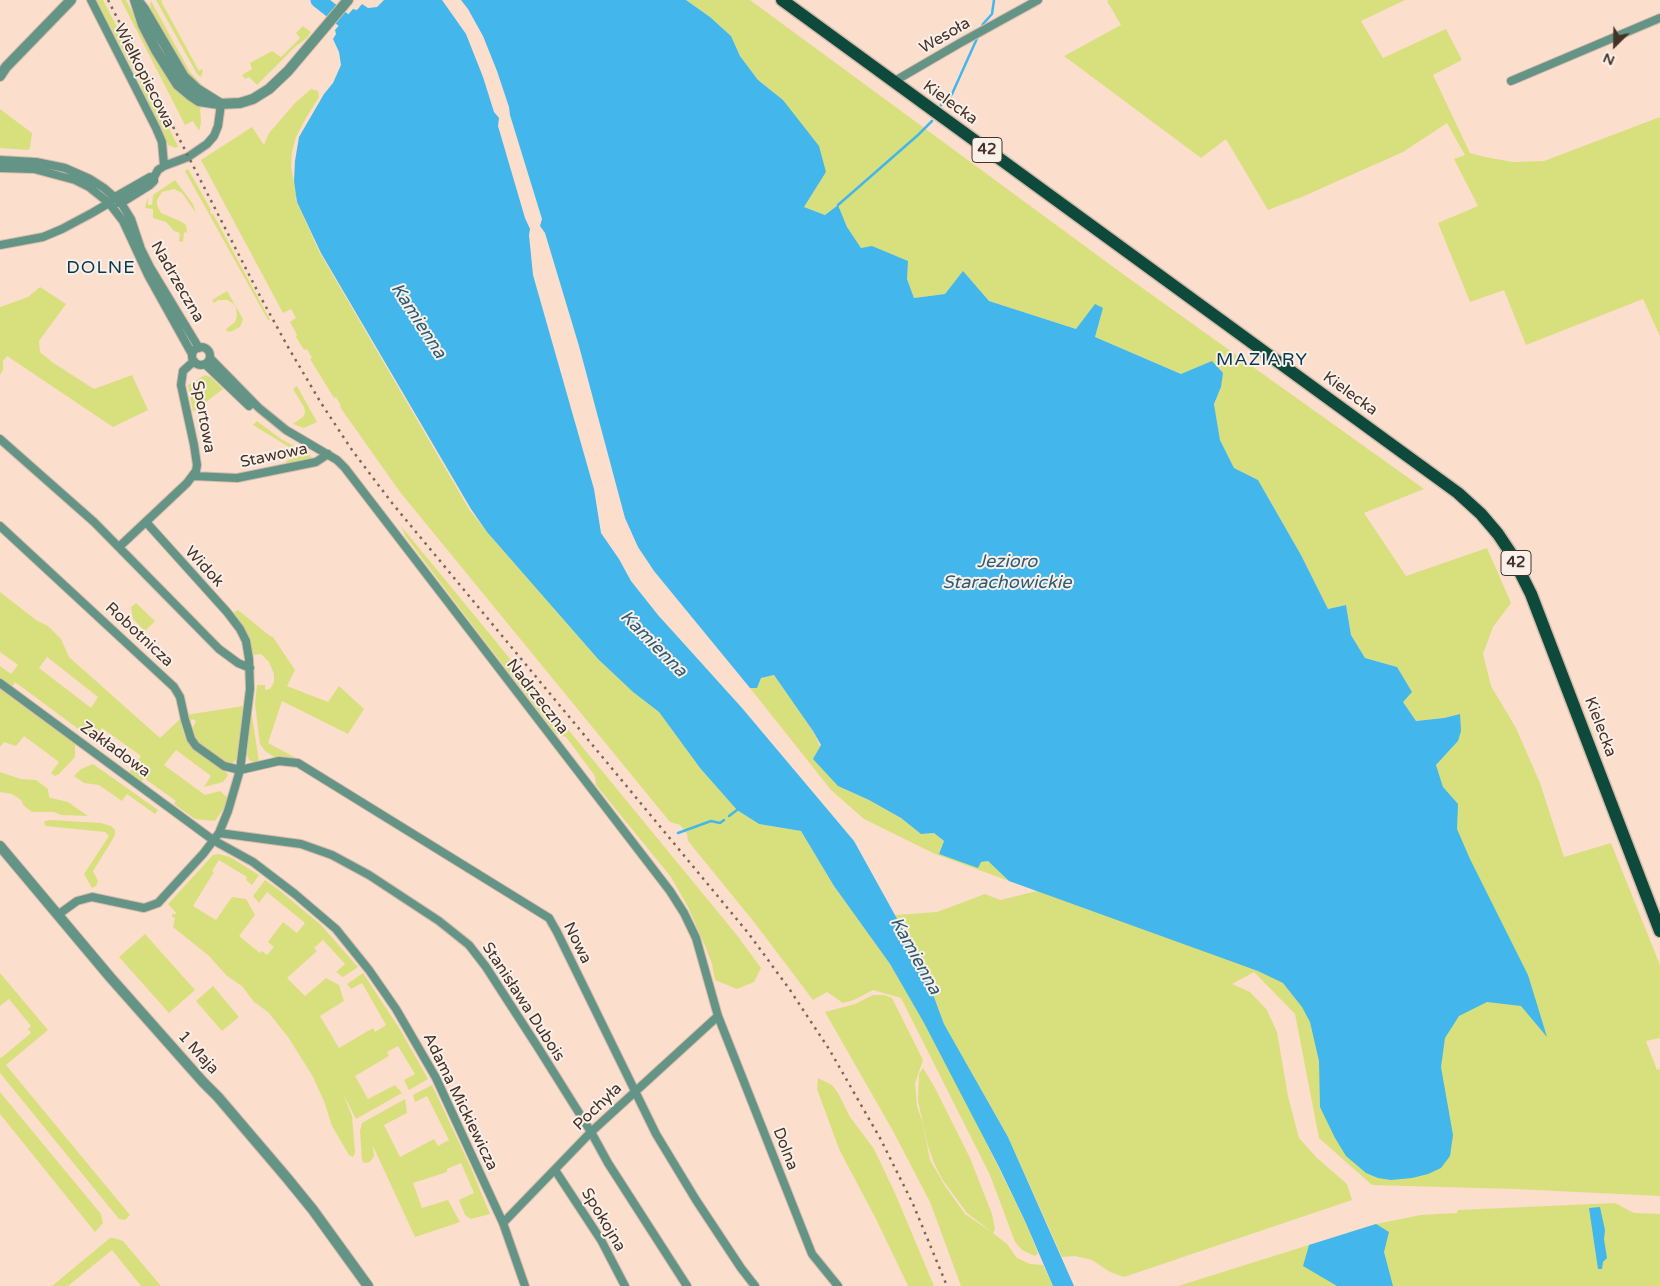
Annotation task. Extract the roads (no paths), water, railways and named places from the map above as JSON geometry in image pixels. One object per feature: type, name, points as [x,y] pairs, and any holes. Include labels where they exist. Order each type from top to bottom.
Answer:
[{"type":"main road","name":"Kielecka","points":[[782,0],[1426,469],[1458,493],[1481,514],[1510,552],[1531,594],[1660,931]]},
{"type":"street","name":"Wielkopiecowa","points":[[91,0],[156,128],[162,142],[164,166]]},
{"type":"street","points":[[136,0],[152,20],[184,77],[197,89],[221,104],[247,101],[269,89],[288,71],[346,3]]},
{"type":"street","name":"Wesoła","points":[[894,82],[1038,0]]},
{"type":"street","points":[[2,72],[67,4]]},
{"type":"street","points":[[1511,81],[1660,18]]},
{"type":"street","points":[[0,160],[76,172],[104,188],[112,200],[121,203],[150,186],[154,181],[154,177],[164,166],[188,157],[211,140],[218,126],[221,104]]},
{"type":"street","points":[[0,168],[35,166]]},
{"type":"street","points":[[0,245],[43,237],[73,223],[150,177],[154,177]]},
{"type":"street","name":"Nadrzeczna","points":[[112,200],[141,261],[193,358]]},
{"type":"street","name":"Nadrzeczna","points":[[121,203],[131,219],[141,249],[150,267],[199,348]]},
{"type":"street","points":[[199,348],[207,349],[209,353],[207,361],[200,365],[193,358],[195,350],[199,348]]},
{"type":"street","name":"Sportowa","points":[[146,522],[194,476],[196,471],[197,462],[181,380],[183,371],[193,358]]},
{"type":"street","name":"Nadrzeczna","points":[[207,361],[260,415],[328,454],[345,468],[670,891],[696,938],[718,1016]]},
{"type":"street","points":[[0,439],[94,522],[219,650],[238,663],[250,668]]},
{"type":"street","name":"Stawowa","points":[[194,476],[237,478],[316,462],[328,454]]},
{"type":"street","points":[[119,547],[146,522]]},
{"type":"street","name":"Widok","points":[[146,522],[238,626],[246,641],[250,668],[250,689],[240,770],[228,811],[214,840]]},
{"type":"street","name":"Robotnicza","points":[[0,526],[176,688],[188,731],[196,746],[224,766],[240,770]]},
{"type":"street","name":"Zakładowa","points":[[0,682],[214,840]]},
{"type":"street","name":"Nowa","points":[[240,770],[279,761],[298,763],[545,914],[558,932],[656,1134],[696,1200],[741,1268],[756,1286]]},
{"type":"street","name":"Stanisława Dubois","points":[[219,833],[291,842],[322,851],[369,876],[459,936],[486,967],[687,1286]]},
{"type":"street","points":[[59,914],[77,901],[92,896],[138,907],[152,906],[163,898],[214,840]]},
{"type":"street","name":"Adama Mickiewicza","points":[[214,840],[253,862],[295,894],[336,929],[369,970],[396,1009],[436,1078],[503,1223],[524,1286]]},
{"type":"street","name":"1 Maja","points":[[0,846],[110,977],[287,1178],[313,1210],[368,1286]]},
{"type":"street","name":"Pochyła","points":[[503,1223],[591,1132],[718,1016]]},
{"type":"street","name":"Dolna","points":[[718,1016],[812,1254],[838,1286]]},
{"type":"street","name":"Spokojna","points":[[555,1170],[601,1240],[625,1286]]},
{"type":"water","points":[[384,0],[442,0],[466,34],[494,112],[499,118],[498,126],[525,218],[530,229],[533,275],[594,489],[601,533],[631,581],[658,615],[742,708],[854,841],[921,962],[944,1024],[1008,1137],[1074,1286],[1053,1286],[999,1167],[924,1023],[890,964],[834,886],[801,831],[759,824],[737,810],[700,768],[659,712],[633,692],[598,659],[487,532],[471,509],[321,253],[297,202],[294,181],[299,137],[324,94],[333,83],[341,65],[339,52],[333,39],[336,34],[335,30],[342,22],[346,22],[345,18],[353,9],[357,10],[362,4],[368,8],[377,7]]},
{"type":"water","name":"Jezioro Starachowickie","points":[[461,0],[686,0],[710,17],[731,36],[740,56],[758,80],[783,100],[819,146],[826,172],[804,207],[825,215],[838,205],[847,227],[861,248],[872,246],[908,261],[907,279],[914,298],[945,294],[963,271],[989,301],[1076,329],[1095,304],[1103,308],[1095,337],[1181,374],[1212,361],[1223,373],[1221,387],[1214,404],[1220,440],[1234,468],[1258,480],[1301,555],[1328,609],[1346,605],[1351,635],[1365,658],[1397,667],[1412,692],[1403,702],[1416,721],[1460,714],[1461,731],[1458,741],[1436,765],[1443,787],[1458,804],[1457,829],[1470,859],[1528,975],[1547,1037],[1521,1006],[1487,1002],[1459,1016],[1445,1038],[1441,1067],[1453,1135],[1450,1156],[1441,1168],[1412,1178],[1391,1180],[1378,1178],[1366,1173],[1346,1156],[1320,1107],[1319,1061],[1310,1022],[1302,1007],[1283,983],[1258,971],[1009,881],[988,861],[981,862],[978,868],[939,854],[944,841],[934,833],[921,834],[901,818],[869,800],[838,786],[813,759],[821,745],[774,675],[761,678],[757,688],[750,688],[654,571],[638,547],[625,518],[579,346],[545,233],[540,226],[542,219],[509,107],[483,36]]},
{"type":"water","points":[[1600,1207],[1605,1230],[1604,1239],[1607,1258],[1603,1262],[1602,1269],[1598,1269],[1589,1208]]},
{"type":"water","points":[[1376,1224],[1389,1232],[1384,1252],[1393,1286],[1337,1286],[1303,1266],[1309,1245]]},
{"type":"waterway","name":"Kamienna","points":[[318,0],[346,22],[353,32],[352,40]]},
{"type":"waterway","points":[[981,29],[992,14],[994,0]]},
{"type":"waterway","points":[[941,105],[952,94],[979,34]]},
{"type":"waterway","points":[[838,205],[932,121]]},
{"type":"waterway","points":[[729,816],[737,810]]},
{"type":"waterway","points":[[678,833],[711,821],[720,823],[724,820]]},
{"type":"railway","points":[[108,0],[260,296],[321,403],[352,450],[392,503],[749,934],[790,990],[829,1049],[880,1138],[913,1204],[947,1286]]},
{"type":"district","name":"DOLNE","points":[[101,268]]},
{"type":"district","name":"MAZIARY","points":[[1262,360]]}]
